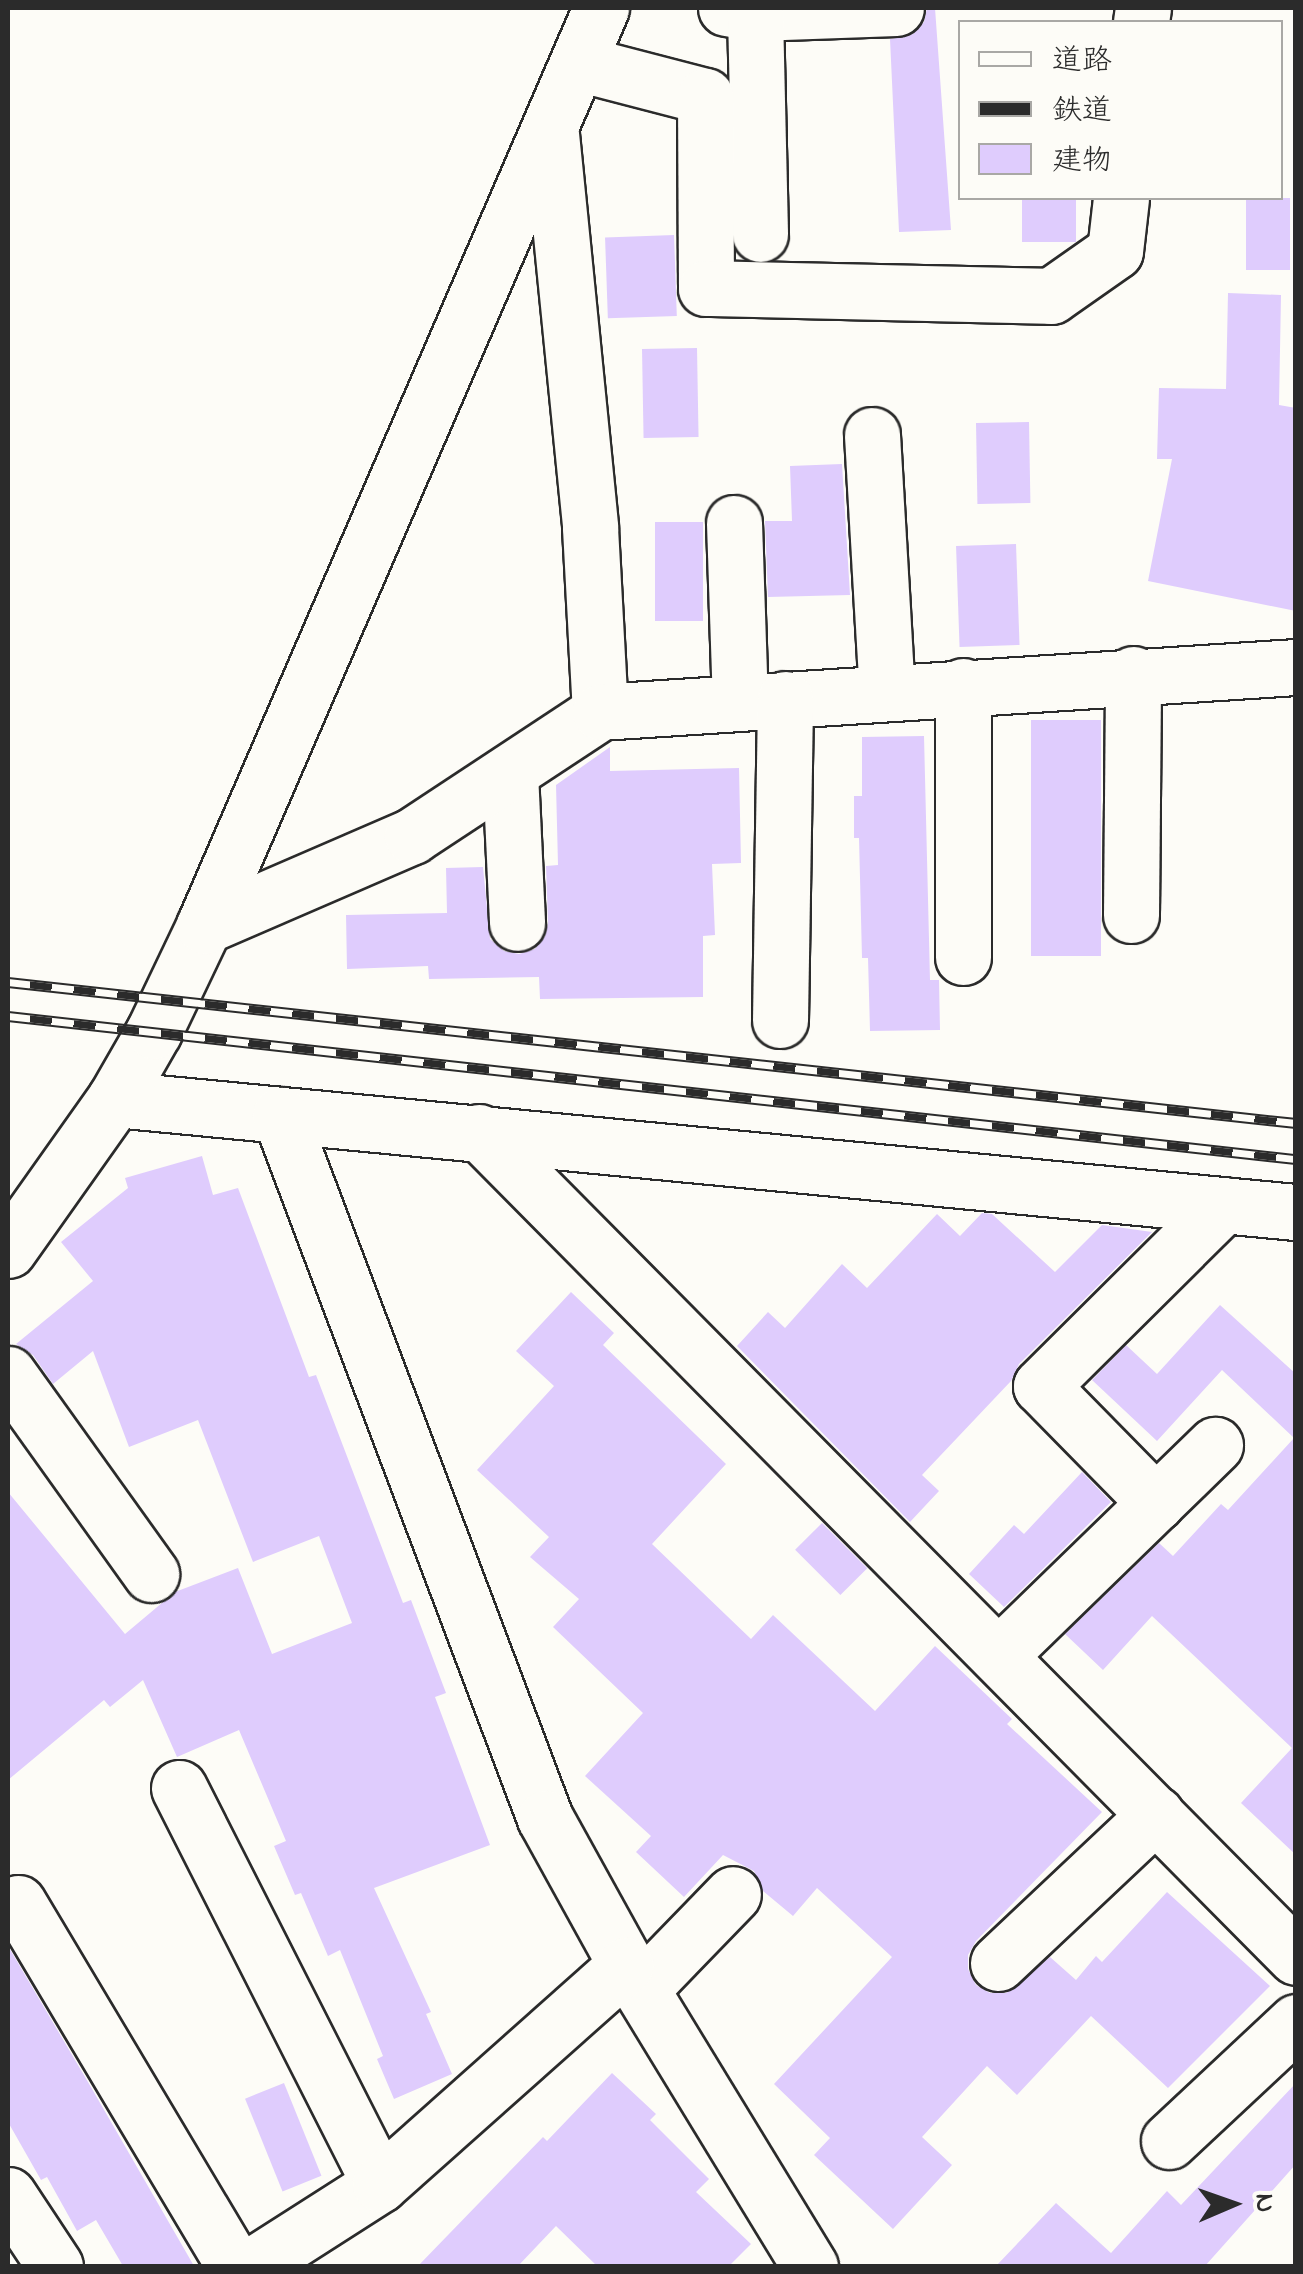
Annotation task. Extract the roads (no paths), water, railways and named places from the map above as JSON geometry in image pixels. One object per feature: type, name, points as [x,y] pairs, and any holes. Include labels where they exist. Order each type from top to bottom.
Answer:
[{"type":"street","points":[[8,1250],[115,1099],[204,926],[601,8]]},
{"type":"street","points":[[760,234],[740,10],[896,8]]},
{"type":"street","points":[[578,62],[705,96],[706,288],[1051,296],[1115,251],[1122,200]]},
{"type":"street","points":[[550,126],[590,528],[600,712]]},
{"type":"street","points":[[872,435],[888,692]]},
{"type":"street","points":[[734,522],[762,701],[780,1020]]},
{"type":"street","points":[[204,926],[412,836],[600,712],[1296,666]]},
{"type":"street","points":[[1131,916],[1133,674]]},
{"type":"street","points":[[962,958],[963,686]]},
{"type":"street","points":[[510,772],[516,922]]},
{"type":"street","points":[[115,1099],[1296,1212]]},
{"type":"street","points":[[280,1115],[545,1818],[799,2262]]},
{"type":"street","points":[[479,1132],[1000,1654],[1296,1958]]},
{"type":"street","points":[[1156,1503],[1041,1386],[1223,1205]]},
{"type":"street","points":[[8,1374],[151,1574]]},
{"type":"street","points":[[1000,1654],[1216,1445]]},
{"type":"street","points":[[179,1788],[380,2184]]},
{"type":"street","points":[[998,1963],[1156,1814]]},
{"type":"street","points":[[252,2266],[380,2184],[732,1894]]},
{"type":"street","points":[[18,1903],[234,2266]]},
{"type":"street","points":[[1169,2141],[1296,2022]]},
{"type":"street","points":[[8,2195],[55,2266]]},
{"type":"railway","points":[[8,982],[1296,1123]]},
{"type":"railway","points":[[8,1016],[1296,1159]]}]
